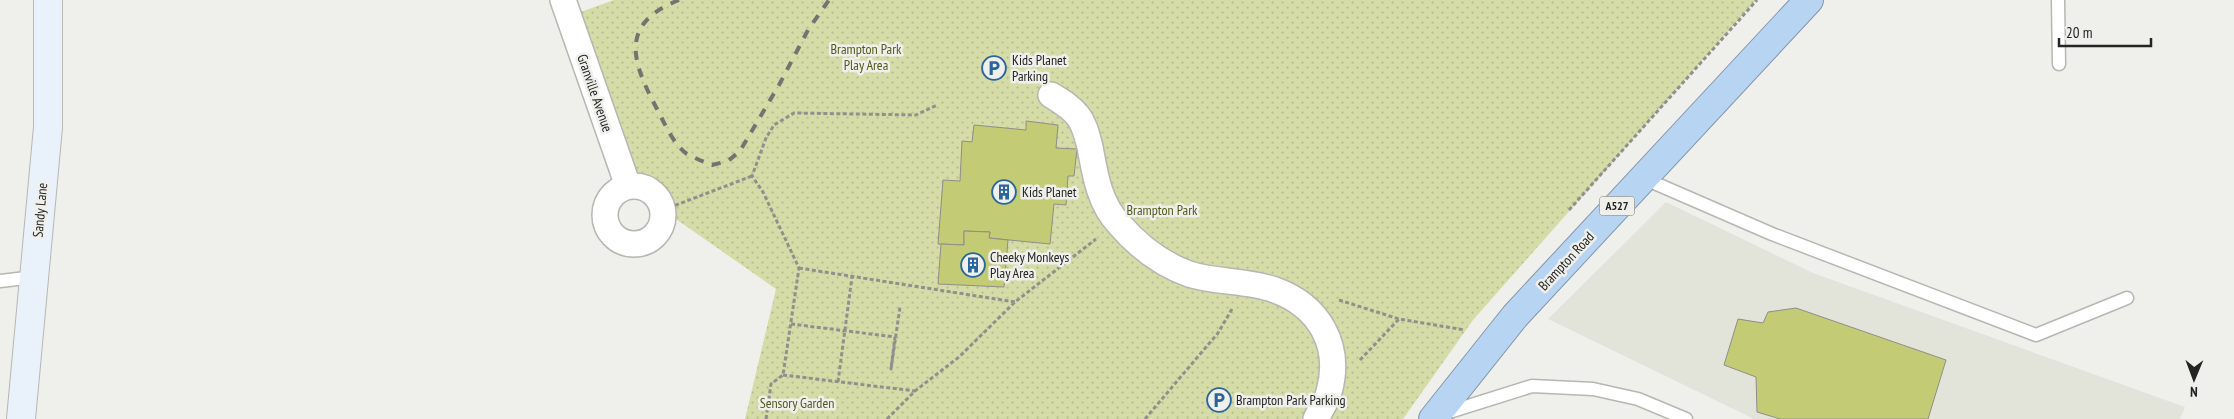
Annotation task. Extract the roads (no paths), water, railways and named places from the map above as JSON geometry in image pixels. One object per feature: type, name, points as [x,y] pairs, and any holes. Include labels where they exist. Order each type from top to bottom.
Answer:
[{"type":"highway","name":"Brampton Road","points":[[1434,418],[1515,316],[1809,0]]},
{"type":"street","name":"Sandy Lane","points":[[21,419],[48,128],[48,0]]},
{"type":"street","name":"Granville Avenue","points":[[563,0],[628,186]]},
{"type":"street","points":[[1051,95],[1068,106],[1078,116],[1086,131],[1099,190],[1108,210],[1137,244],[1167,265],[1212,280],[1247,283],[1275,290],[1305,305],[1318,318],[1325,331],[1331,351],[1332,372],[1329,393],[1316,419]]},
{"type":"street","points":[[637,185],[654,194],[660,201],[663,210],[661,228],[649,241],[631,244],[620,241],[607,228],[605,219],[609,198],[618,190],[628,186],[637,185]]},
{"type":"lane","points":[[2058,0],[2059,64]]},
{"type":"lane","points":[[1642,178],[1772,234],[2036,335],[2127,298]]},
{"type":"lane","points":[[0,281],[34,277]]},
{"type":"lane","points":[[1434,418],[1532,386],[1593,389],[1638,399],[1686,419]]},
{"type":"railway","points":[[679,0],[660,10],[646,21],[639,33],[636,46],[637,60],[648,92],[673,139],[687,154],[712,165],[728,161],[740,151],[779,85],[808,30],[829,0]]},
{"type":"place","name":"Kids Planet Parking","points":[[994,68]]},
{"type":"place","name":"Kids Planet","points":[[1004,192]]},
{"type":"place","name":"Cheeky Monkeys Play Area","points":[[973,265]]},
{"type":"place","name":"Brampton Park Parking","points":[[1219,400]]},
{"type":"park label","name":"Brampton Park Play Area","points":[[866,58]]},
{"type":"park label","name":"Brampton Park","points":[[1162,210]]},
{"type":"park label","name":"Sensory Garden","points":[[797,403]]}]
